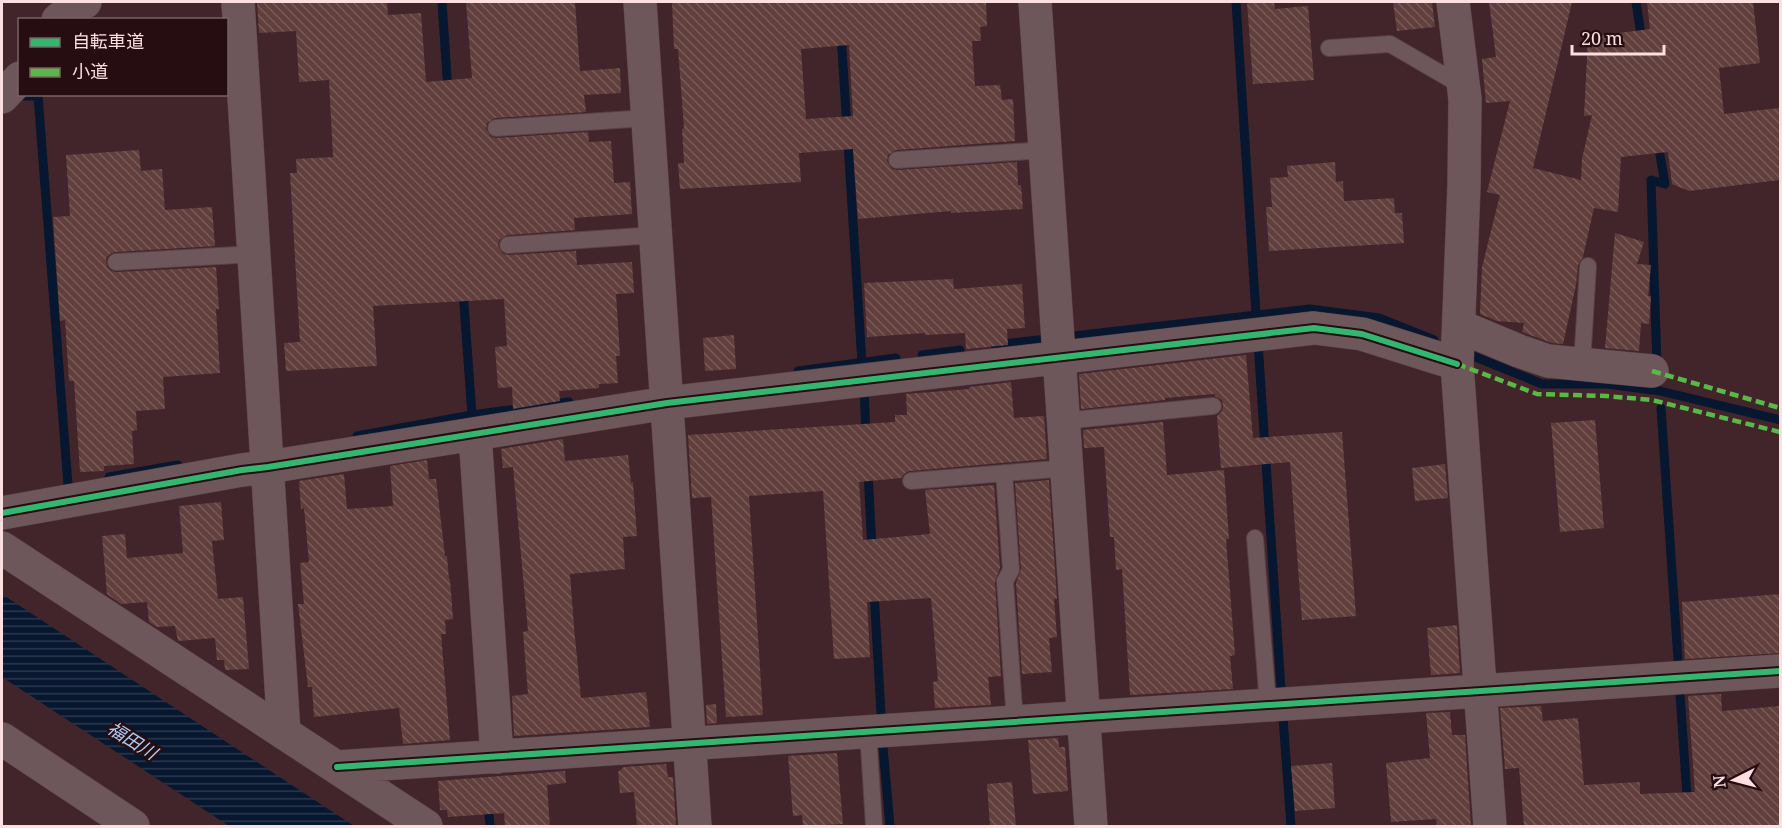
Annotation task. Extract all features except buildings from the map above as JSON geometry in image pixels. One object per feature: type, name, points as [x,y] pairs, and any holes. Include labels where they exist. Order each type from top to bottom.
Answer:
[{"type":"street","points":[[60,18],[78,4],[85,2]]},
{"type":"street","points":[[238,2],[284,733]]},
{"type":"street","points":[[640,2],[695,826]]},
{"type":"street","points":[[1035,2],[1091,826]]},
{"type":"street","points":[[1453,2],[1466,99],[1458,345],[1490,826]]},
{"type":"street","points":[[2,97],[18,80]]},
{"type":"street","points":[[2,513],[242,470],[267,457],[475,434],[666,395],[1058,345],[1314,328],[1519,351],[1548,361],[1652,371]]},
{"type":"street","points":[[475,434],[497,756]]},
{"type":"street","points":[[2,548],[426,826]]},
{"type":"street","points":[[337,767],[1780,671]]},
{"type":"street","points":[[2,739],[133,826]]},
{"type":"lane","points":[[1329,48],[1390,44],[1464,87]]},
{"type":"lane","points":[[496,128],[647,118]]},
{"type":"lane","points":[[897,160],[1045,150]]},
{"type":"lane","points":[[508,245],[655,235]]},
{"type":"lane","points":[[117,262],[254,254]]},
{"type":"lane","points":[[1582,364],[1588,266]]},
{"type":"lane","points":[[1063,421],[1213,406]]},
{"type":"lane","points":[[911,481],[1067,468]]},
{"type":"lane","points":[[1004,473],[1011,570],[1005,581],[1016,722]]},
{"type":"lane","points":[[1255,538],[1268,705]]},
{"type":"lane","points":[[868,732],[874,826]]},
{"type":"water","name":"福田川","points":[[2,594],[354,826],[229,826],[2,677]]},
{"type":"waterway","points":[[442,2],[448,92]]},
{"type":"waterway","points":[[1236,2],[1256,314]]},
{"type":"waterway","points":[[1636,2],[1642,41]]},
{"type":"waterway","points":[[841,34],[862,363]]},
{"type":"waterway","points":[[23,96],[38,96],[68,485]]},
{"type":"waterway","points":[[1657,366],[1651,180],[1665,184],[1658,143]]},
{"type":"waterway","points":[[463,291],[472,415]]},
{"type":"waterway","points":[[995,345],[1310,309],[1379,318],[1434,340]]},
{"type":"waterway","points":[[1258,342],[1281,689]]},
{"type":"waterway","points":[[922,355],[960,350]]},
{"type":"waterway","points":[[1463,352],[1542,384],[1607,384],[1660,391],[1780,420]]},
{"type":"waterway","points":[[798,371],[896,358]]},
{"type":"waterway","points":[[864,387],[866,436]]},
{"type":"waterway","points":[[357,436],[472,415],[569,402]]},
{"type":"waterway","points":[[1661,408],[1678,660]]},
{"type":"waterway","points":[[109,477],[178,465]]},
{"type":"waterway","points":[[868,471],[872,550]]},
{"type":"waterway","points":[[874,591],[881,714]]},
{"type":"waterway","points":[[1680,694],[1689,826]]},
{"type":"waterway","points":[[1283,718],[1291,826]]},
{"type":"waterway","points":[[883,747],[890,826]]},
{"type":"waterway","points":[[488,802],[490,826]]},
{"type":"marked path","points":[[1457,364],[1537,394],[1652,400],[1780,432]]},
{"type":"marked path","points":[[1652,371],[1780,408]]},
{"type":"cycle path","points":[[2,513],[242,470],[667,403],[1314,328],[1362,334],[1457,364]]},
{"type":"cycle path","points":[[337,767],[1780,671]]}]
